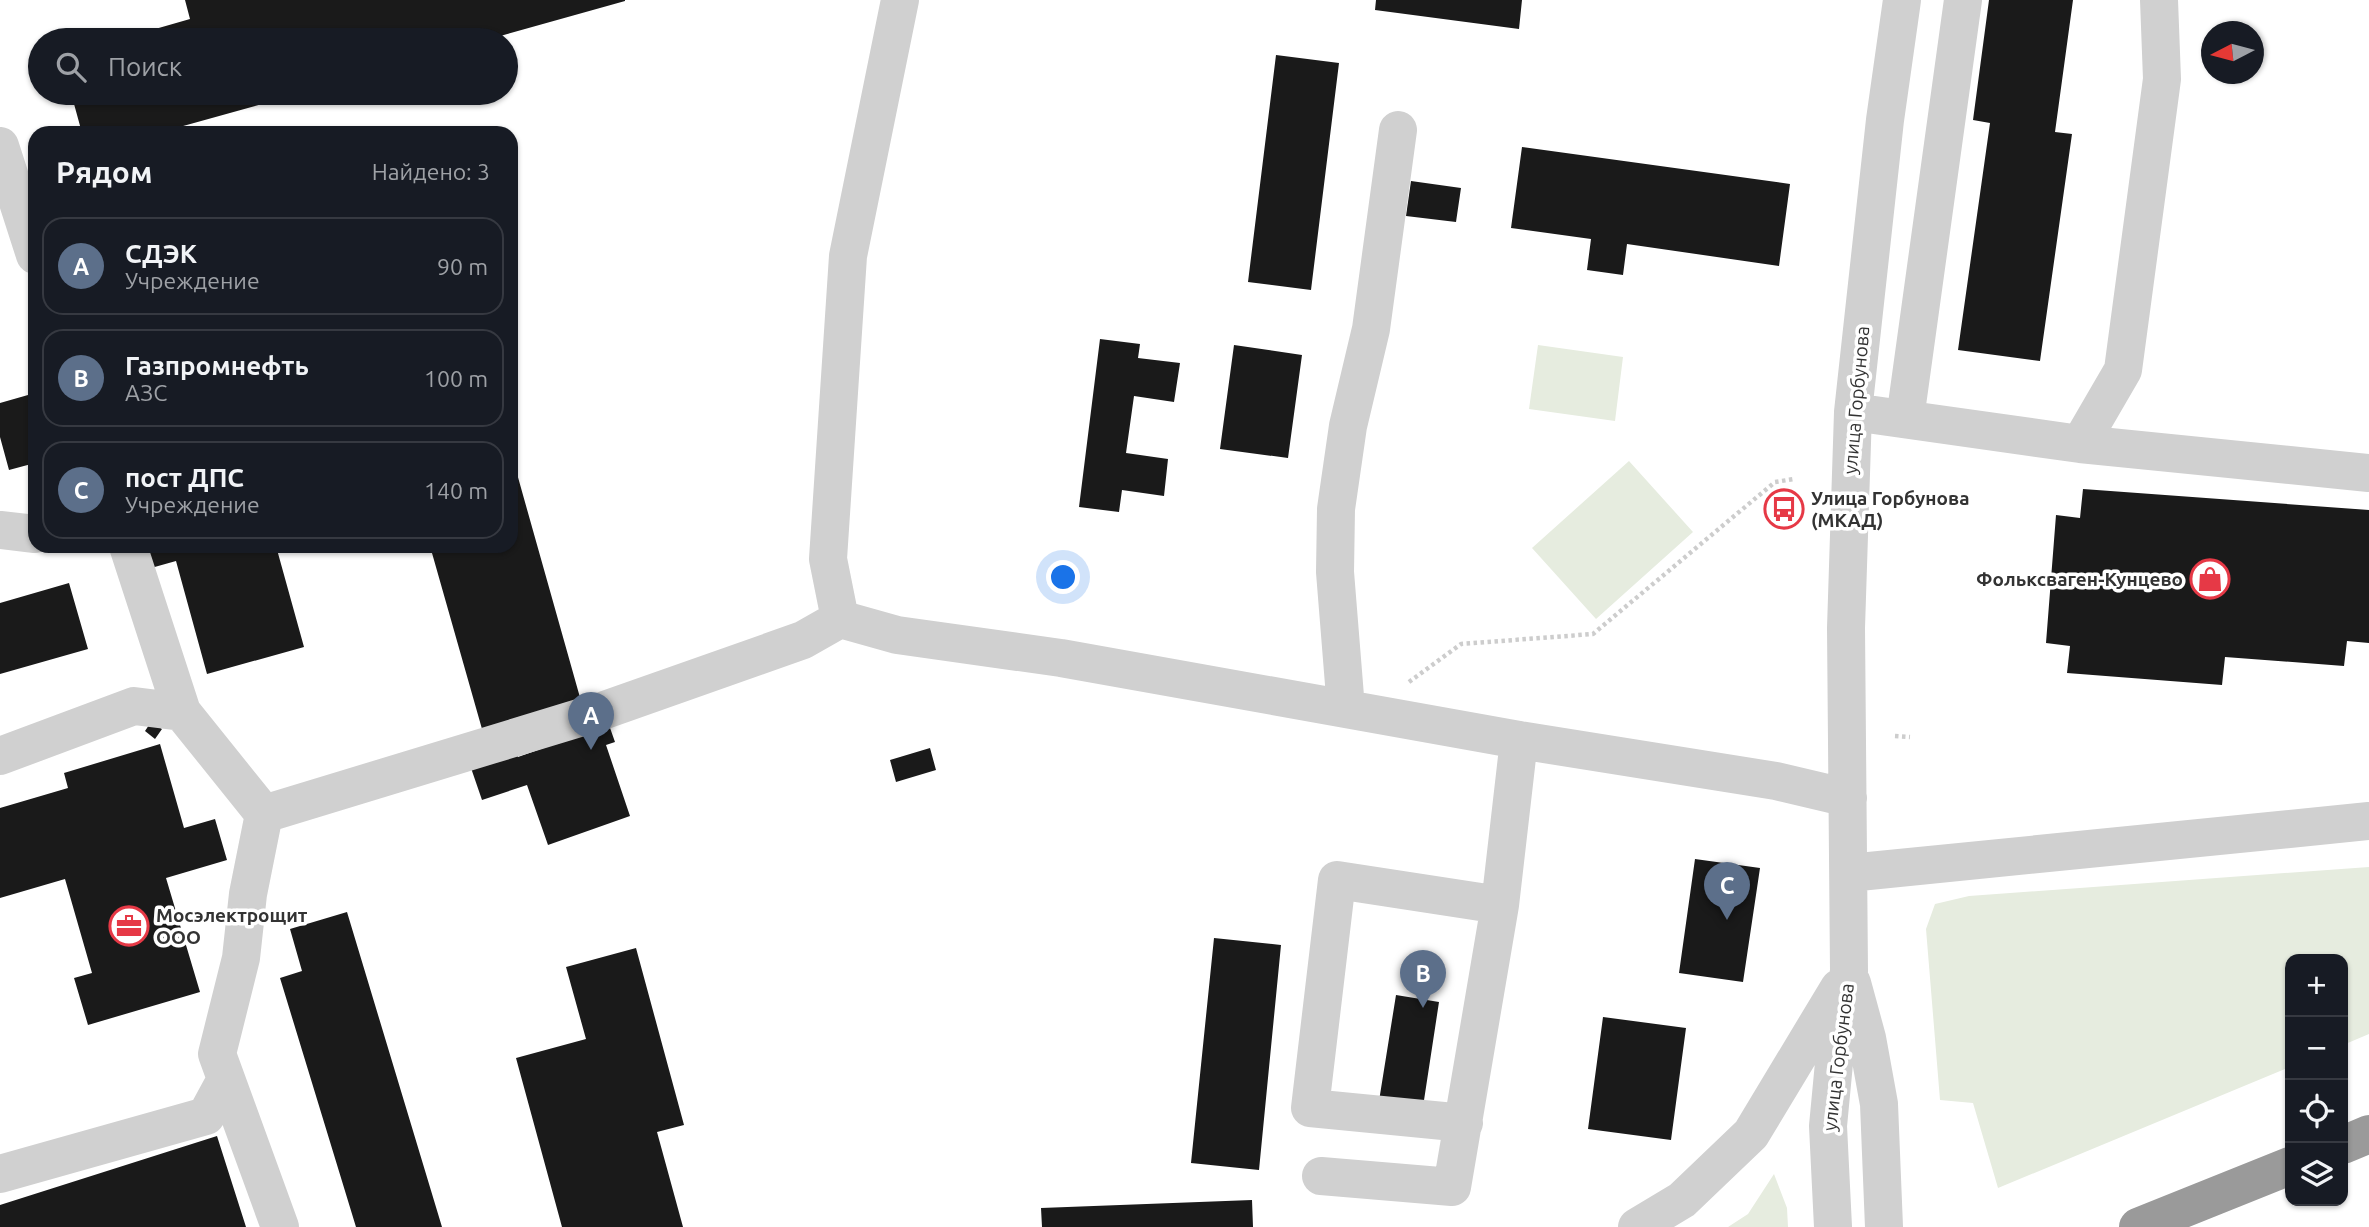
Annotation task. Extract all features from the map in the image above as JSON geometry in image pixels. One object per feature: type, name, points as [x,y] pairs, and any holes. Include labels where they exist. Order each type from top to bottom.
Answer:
[{"type":"highway","points":[[2348,1143],[2369,1134]]},
{"type":"highway","points":[[2138,1227],[2285,1168]]},
{"type":"street","points":[[839,620],[828,559],[848,256],[900,0]]},
{"type":"street","name":"улица Горбунова","points":[[1833,1227],[1828,1126],[1834,1063],[1849,971],[1846,628],[1853,412],[1885,120],[1902,0]]},
{"type":"street","points":[[1905,419],[1963,0]]},
{"type":"street","points":[[2080,444],[2123,370],[2161,79],[2160,0]]},
{"type":"street","points":[[1346,709],[1335,572],[1336,509],[1348,426],[1371,329],[1398,130]]},
{"type":"street","points":[[0,146],[28,233]]},
{"type":"street","points":[[1853,412],[2080,444],[2369,473]]},
{"type":"street","points":[[0,530],[28,533]]},
{"type":"street","points":[[108,553],[182,712],[242,770],[264,814],[269,866],[241,958],[217,1054],[280,1227]]},
{"type":"street","points":[[130,553],[182,712]]},
{"type":"street","points":[[264,814],[602,711],[803,640],[839,620],[897,635],[1060,658],[1519,740],[1776,781],[1847,798]]},
{"type":"street","points":[[0,756],[134,706],[182,712]]},
{"type":"street","points":[[1321,1176],[1452,1187],[1500,905],[1519,740]]},
{"type":"street","points":[[1849,873],[2369,821]]},
{"type":"street","points":[[1464,1123],[1310,1108],[1337,880],[1500,905]]},
{"type":"street","points":[[1637,1227],[1682,1200],[1751,1134],[1849,971]]},
{"type":"street","name":"улица Горбунова","points":[[1849,971],[1867,1038],[1878,1104],[1884,1227]]},
{"type":"street","points":[[1781,1084],[1801,1067],[1834,1063],[1848,1066],[1861,1076],[1878,1104]]},
{"type":"street","points":[[0,1174],[206,1116],[225,1081]]},
{"type":"path","points":[[1401,688],[1461,644],[1592,634],[1775,482],[1794,479]]},
{"type":"path","points":[[1895,736],[1910,737]]},
{"type":"shaded area","points":[[1538,345],[1623,357],[1615,421],[1529,409]]},
{"type":"shaded area","points":[[1629,461],[1693,532],[1596,619],[1532,548]]},
{"type":"shaded area","points":[[2369,867],[2369,1034],[2348,1043],[2348,954],[2285,954],[2285,1069],[1998,1188],[1973,1103],[1940,1100],[1926,929],[1935,904],[1969,896]]},
{"type":"shaded area","points":[[1774,1174],[1787,1208],[1788,1227],[1728,1227],[1748,1214]]},
{"type":"building","points":[[185,0],[625,0],[518,31],[518,28],[159,28],[190,19]]},
{"type":"building","points":[[1376,0],[1522,0],[1519,29],[1375,10]]},
{"type":"building","points":[[1989,0],[2073,0],[2055,132],[2072,134],[2040,361],[1958,350],[1990,123],[1973,120]]},
{"type":"building","points":[[1276,55],[1339,63],[1311,290],[1248,282]]},
{"type":"building","points":[[74,105],[259,105],[183,126],[80,126]]},
{"type":"building","points":[[1522,147],[1790,184],[1779,266],[1627,244],[1623,275],[1587,270],[1591,239],[1511,228]]},
{"type":"building","points":[[1411,181],[1461,188],[1456,222],[1406,216]]},
{"type":"building","points":[[1100,339],[1140,344],[1138,358],[1180,363],[1174,402],[1134,396],[1126,453],[1168,459],[1164,496],[1122,490],[1119,512],[1079,507]]},
{"type":"building","points":[[1234,345],[1302,355],[1288,458],[1220,449]]},
{"type":"building","points":[[28,395],[28,465],[9,470],[0,437],[0,403]]},
{"type":"building","points":[[518,477],[581,701],[482,729],[432,553],[518,553]]},
{"type":"building","name":"Фольксваген-Кунцево","points":[[2083,489],[2369,510],[2369,643],[2347,641],[2344,666],[2225,657],[2222,685],[2067,673],[2070,646],[2046,643],[2056,515],[2080,518]]},
{"type":"building","points":[[147,553],[278,553],[304,647],[207,674],[176,561],[151,568]]},
{"type":"building","points":[[69,583],[88,649],[0,674],[0,603]]},
{"type":"building","points":[[151,722],[162,729],[155,739],[145,731]]},
{"type":"building","points":[[609,725],[615,742],[606,745],[630,816],[548,845],[527,785],[482,800],[471,768],[516,753],[518,757]]},
{"type":"building","name":"Мосэлектрощит ООО","points":[[160,744],[184,828],[215,819],[227,860],[166,878],[200,992],[88,1025],[74,978],[92,973],[65,879],[0,898],[0,808],[68,788],[64,773]]},
{"type":"building","points":[[930,748],[936,770],[896,782],[890,760]]},
{"type":"building","points":[[1695,859],[1760,868],[1743,982],[1679,973]]},
{"type":"building","points":[[347,912],[442,1227],[356,1227],[280,978],[302,971],[290,929]]},
{"type":"building","points":[[1214,938],[1281,945],[1259,1170],[1191,1163]]},
{"type":"building","points":[[636,948],[684,1125],[657,1132],[683,1227],[562,1227],[516,1058],[586,1039],[566,967]]},
{"type":"building","points":[[1396,995],[1439,1002],[1419,1133],[1375,1126]]},
{"type":"building","points":[[1603,1017],[1686,1028],[1671,1140],[1588,1129]]},
{"type":"building","points":[[217,1136],[246,1227],[0,1227],[0,1205]]},
{"type":"building","points":[[1252,1200],[1253,1227],[1042,1227],[1041,1208]]},
{"type":"place","name":"Улица Горбунова (МКАД)","points":[[1784,509]]},
{"type":"place","name":"Фольксваген-Кунцево","points":[[2210,579]]},
{"type":"place","name":"СДЭК","points":[[591,750]]},
{"type":"place","name":"пост ДПС","points":[[1727,920]]},
{"type":"place","name":"Мосэлектрощит ООО","points":[[129,926]]},
{"type":"place","name":"Газпромнефть","points":[[1423,1008]]}]
